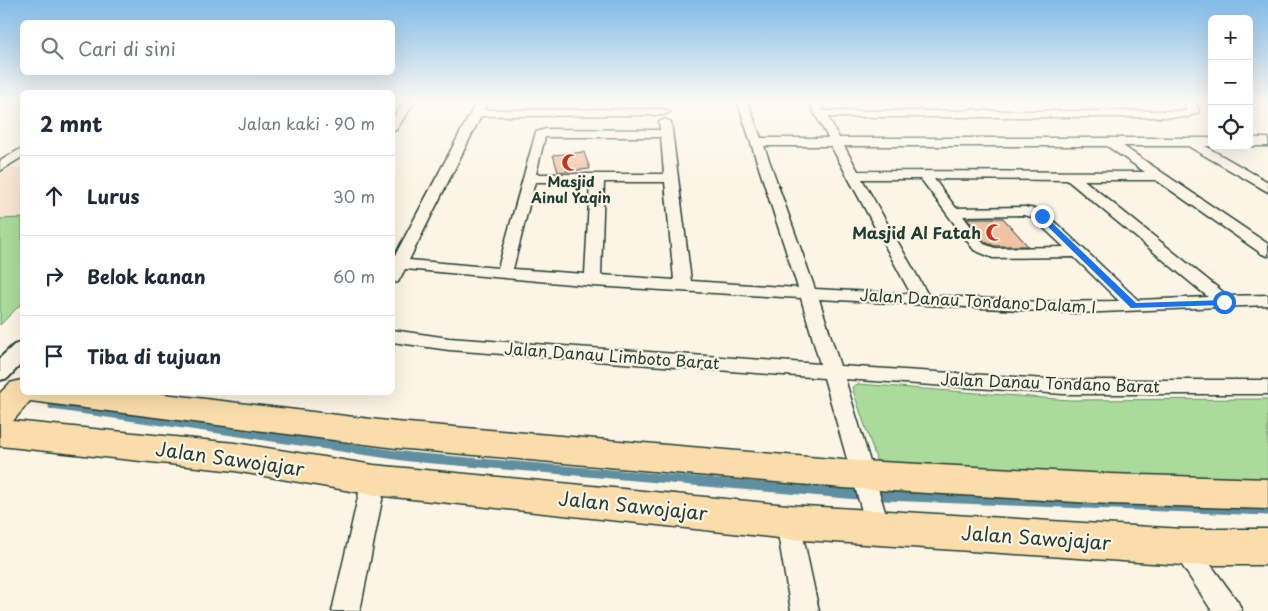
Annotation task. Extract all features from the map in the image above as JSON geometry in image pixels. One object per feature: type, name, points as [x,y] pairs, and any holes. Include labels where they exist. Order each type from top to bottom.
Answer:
[{"type":"main road","name":"Jalan Sawojajar","points":[[45,395],[261,417],[396,435],[871,499],[1183,547],[1268,547]]},
{"type":"main road","name":"Jalan Sawojajar","points":[[0,433],[234,457],[374,480],[788,522],[871,499],[1110,489],[1268,494]]},
{"type":"street","points":[[468,132],[397,271],[504,274],[593,281],[808,292]]},
{"type":"street","points":[[752,132],[808,292],[871,499]]},
{"type":"street","points":[[830,132],[922,299]]},
{"type":"street","points":[[504,274],[541,134],[666,134],[683,285]]},
{"type":"street","points":[[755,142],[1208,142]]},
{"type":"street","points":[[1110,142],[1268,251]]},
{"type":"street","points":[[1191,142],[1268,188]]},
{"type":"street","points":[[1253,142],[1268,142]]},
{"type":"street","points":[[0,168],[20,153]]},
{"type":"street","points":[[855,175],[1158,176]]},
{"type":"street","points":[[926,176],[979,247],[988,252],[1078,252]]},
{"type":"street","points":[[1071,176],[1224,302]]},
{"type":"street","points":[[529,178],[672,178]]},
{"type":"street","points":[[593,281],[597,178]]},
{"type":"street","points":[[954,212],[1032,212],[1042,216],[1134,306]]},
{"type":"street","name":"Jalan Danau Tondano Dalam I","points":[[808,292],[1046,307],[1134,306],[1268,300]]},
{"type":"street","name":"Jalan Danau Limboto Barat","points":[[395,336],[449,344],[833,372]]},
{"type":"street","points":[[15,392],[20,362]]},
{"type":"street","name":"Jalan Danau Tondano Barat","points":[[833,372],[1063,386],[1268,387]]},
{"type":"street","points":[[346,611],[374,480]]},
{"type":"street","points":[[788,522],[804,611]]},
{"type":"street","points":[[1183,547],[1228,611]]},
{"type":"shaded area","points":[[8,168],[20,168],[20,218],[0,219],[0,174]]},
{"type":"green space","points":[[20,218],[20,305],[0,325],[0,219]]},
{"type":"green space","points":[[858,384],[1070,400],[1268,399],[1268,485],[878,465],[852,387]]},
{"type":"building","name":"Masjid Ainul Yaqin","points":[[584,152],[590,169],[558,172],[553,155]]},
{"type":"building","name":"Masjid Al Fatah","points":[[967,218],[1003,218],[1028,246],[995,246],[985,242]]},
{"type":"waterway","points":[[52,406],[268,437]]},
{"type":"waterway","points":[[259,435],[410,457],[858,495],[1268,511]]},
{"type":"place","name":"Masjid Ainul Yaqin","points":[[571,162]]},
{"type":"place","name":"Masjid Al Fatah","points":[[995,233]]},
{"type":"route","points":[[1042,216],[1134,306],[1224,302]]}]
